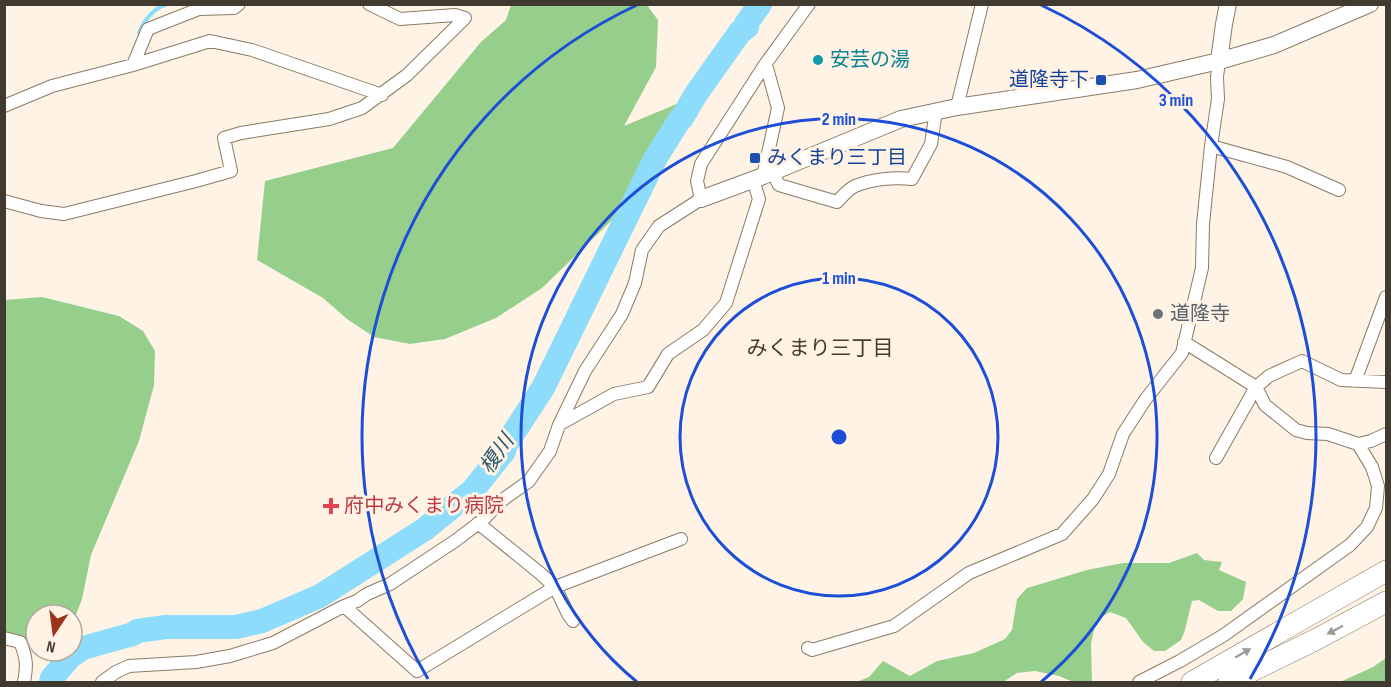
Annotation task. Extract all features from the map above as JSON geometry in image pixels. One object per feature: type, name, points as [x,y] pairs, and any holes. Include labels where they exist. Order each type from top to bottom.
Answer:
[{"type":"highway","points":[[1192,682],[1383,573]]},
{"type":"highway","points":[[1229,682],[1386,602]]},
{"type":"street","points":[[133,65],[148,29],[199,9],[234,8],[239,4]]},
{"type":"street","points":[[4,201],[41,211],[64,214],[231,171],[224,138],[241,133],[329,119],[362,108],[407,75],[465,18],[455,15],[400,19],[369,4]]},
{"type":"street","points":[[701,199],[697,181],[701,164],[764,66],[809,4]]},
{"type":"street","points":[[957,107],[982,4]]},
{"type":"street","points":[[807,648],[812,650],[894,626],[969,573],[1062,534],[1094,499],[1109,474],[1123,434],[1145,400],[1182,353],[1202,268],[1203,224],[1218,99],[1217,77],[1228,4]]},
{"type":"street","points":[[102,682],[129,666],[196,662],[230,656],[273,643],[390,584],[455,542],[484,519],[501,501],[529,481],[550,451],[585,371],[622,315],[634,283],[642,250],[659,226],[701,199],[901,119],[957,107],[1137,80],[1219,61],[1274,45],[1370,4]]},
{"type":"street","points":[[4,106],[52,86],[133,65],[210,41],[252,51],[382,94]]},
{"type":"street","points":[[560,425],[614,394],[648,387],[668,354],[703,330],[726,303],[759,199],[778,108],[767,68],[764,66]]},
{"type":"street","points":[[763,176],[779,185],[837,202],[853,187],[895,177],[912,179],[931,144],[936,111]]},
{"type":"street","points":[[1211,146],[1287,167],[1339,190]]},
{"type":"street","points":[[1354,381],[1386,297]]},
{"type":"street","points":[[1184,342],[1256,387],[1265,405],[1296,430],[1328,434],[1358,444],[1386,434]]},
{"type":"street","points":[[1216,458],[1256,387],[1269,376],[1302,361],[1341,380],[1386,382]]},
{"type":"street","points":[[1138,682],[1224,635],[1350,545],[1367,527],[1376,508],[1378,486],[1372,467],[1358,444]]},
{"type":"street","points":[[478,523],[555,587],[573,621]]},
{"type":"street","points":[[344,606],[417,672],[555,587],[681,539]]},
{"type":"street","points":[[4,638],[20,642],[26,655],[24,682]]},
{"type":"green space","points":[[511,5],[647,5],[658,20],[656,67],[624,126],[710,90],[643,188],[603,229],[542,288],[496,318],[445,339],[410,344],[374,337],[347,319],[323,298],[257,260],[265,181],[393,148],[481,42],[506,20]]},
{"type":"green space","points":[[42,297],[119,316],[143,331],[155,351],[154,385],[139,441],[91,555],[80,603],[24,603],[24,640],[5,643],[5,300]]},
{"type":"green space","points":[[1197,553],[1204,560],[1222,562],[1219,570],[1246,582],[1243,599],[1231,611],[1218,611],[1199,600],[1192,601],[1181,640],[1165,651],[1154,651],[1143,642],[1126,618],[1110,612],[1096,620],[1091,644],[1092,682],[1073,682],[1059,676],[1035,671],[1017,673],[1003,682],[857,682],[869,677],[883,661],[910,676],[937,661],[974,653],[1005,639],[1012,630],[1017,599],[1027,588],[1087,570],[1123,563],[1169,563]]},
{"type":"green space","points":[[1386,658],[1386,682],[1340,682],[1373,667]]},
{"type":"waterway","points":[[139,33],[150,15],[167,4]]},
{"type":"waterway","name":"榎川","points":[[51,682],[70,657],[83,648],[137,631],[166,627],[236,627],[262,621],[320,596],[425,529],[473,490],[504,451],[503,449],[543,388],[655,159],[696,94],[740,32],[747,27],[746,24],[760,4]]},
{"type":"place","name":"安芸の湯","points":[[818,60]]},
{"type":"place","name":"道隆寺下","points":[[1101,80]]},
{"type":"place","name":"みくまり三丁目","points":[[755,158]]},
{"type":"place","name":"道隆寺","points":[[1158,314]]},
{"type":"place","name":"府中みくまり病院","points":[[331,506]]},
{"type":"district","name":"みくまり三丁目","points":[[820,348]]}]
